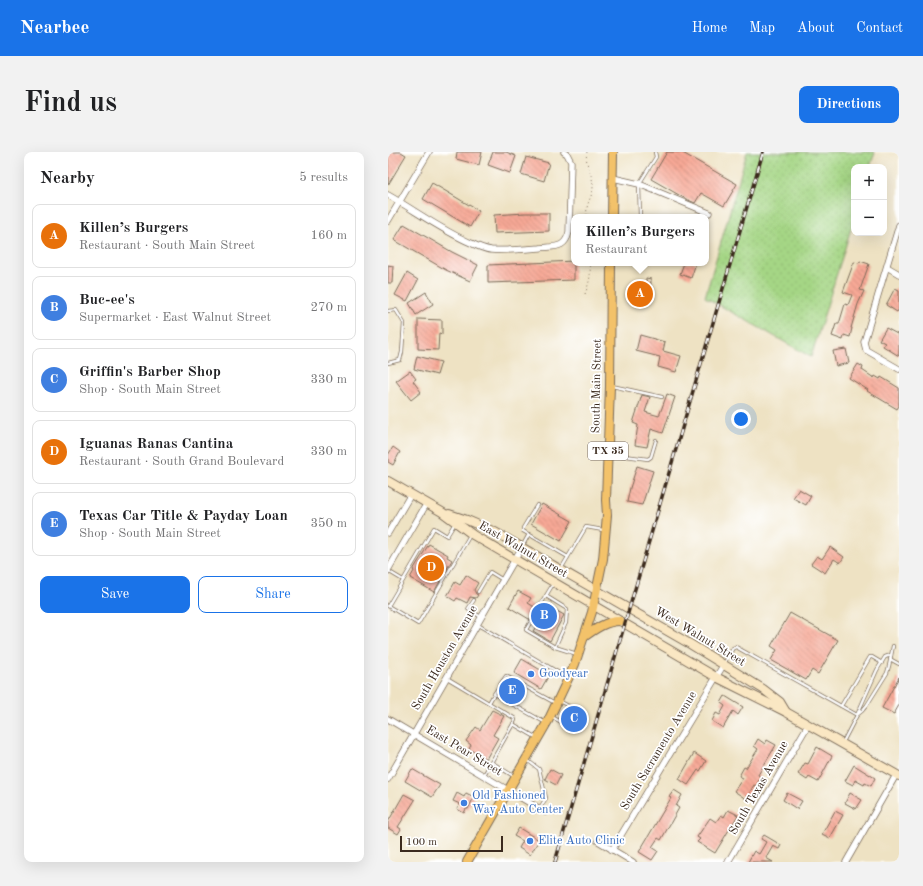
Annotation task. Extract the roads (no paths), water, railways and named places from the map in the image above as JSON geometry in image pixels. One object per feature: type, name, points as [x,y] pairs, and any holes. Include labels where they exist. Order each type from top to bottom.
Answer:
[{"type":"main road","points":[[612,152],[612,214]]},
{"type":"main road","name":"South Main Street","points":[[467,862],[509,790],[557,702],[578,655],[592,612],[603,559],[605,530],[610,386],[611,266]]},
{"type":"main road","points":[[584,636],[605,624],[620,621]]},
{"type":"street","points":[[388,221],[429,152]]},
{"type":"street","points":[[388,195],[459,237],[490,250],[559,246],[564,244],[568,239],[569,232],[571,162],[567,154],[564,152]]},
{"type":"street","points":[[613,178],[639,184],[709,213]]},
{"type":"street","points":[[899,225],[864,342],[866,350],[899,369]]},
{"type":"street","points":[[887,267],[899,274]]},
{"type":"street","name":"East Walnut Street","points":[[388,481],[442,512],[457,519],[496,532],[596,589]]},
{"type":"street","points":[[388,534],[411,494]]},
{"type":"street","points":[[388,570],[427,503]]},
{"type":"street","name":"East Walnut Street","points":[[457,519],[470,533],[593,605]]},
{"type":"street","name":"South Houston Avenue","points":[[388,779],[522,547]]},
{"type":"street","name":"West Walnut Street","points":[[596,589],[724,664],[763,689],[780,702],[786,712]]},
{"type":"street","name":"West Walnut Street","points":[[593,605],[716,677],[786,712],[898,774]]},
{"type":"street","name":"South Sacramento Avenue","points":[[612,850],[724,664]]},
{"type":"street","name":"East Pear Street","points":[[388,719],[542,810]]},
{"type":"street","name":"South Texas Avenue","points":[[728,862],[808,725]]},
{"type":"street","points":[[846,862],[898,774]]},
{"type":"street","points":[[598,842],[633,862]]},
{"type":"lane","points":[[640,214],[639,184],[656,156],[655,152]]},
{"type":"lane","points":[[388,312],[396,310],[404,322],[400,360],[388,363]]},
{"type":"lane","points":[[610,386],[662,397]]},
{"type":"lane","points":[[608,454],[648,459],[651,457],[656,440]]},
{"type":"lane","points":[[537,505],[523,528],[523,531],[568,557]]},
{"type":"lane","points":[[457,519],[447,536],[434,528],[388,606],[418,624],[470,533]]},
{"type":"lane","points":[[561,569],[586,528],[605,530]]},
{"type":"lane","points":[[522,547],[529,534]]},
{"type":"lane","points":[[388,570],[403,580]]},
{"type":"lane","points":[[478,592],[490,572],[503,580]]},
{"type":"lane","points":[[538,609],[554,582]]},
{"type":"lane","points":[[546,596],[567,609],[566,623],[556,647]]},
{"type":"lane","points":[[474,600],[468,609],[482,617]]},
{"type":"lane","points":[[531,620],[526,630],[556,647],[578,655]]},
{"type":"lane","points":[[477,625],[568,678]]},
{"type":"lane","points":[[856,716],[862,711],[887,673],[893,646]]},
{"type":"lane","points":[[724,664],[733,648],[736,647],[856,716]]},
{"type":"lane","points":[[842,744],[864,696],[885,657],[891,655]]},
{"type":"lane","points":[[841,706],[870,657],[882,663]]},
{"type":"lane","points":[[890,659],[899,664]]},
{"type":"lane","points":[[489,703],[494,694],[506,676],[582,713],[583,719],[578,728],[574,729],[548,720],[494,694]]},
{"type":"lane","points":[[446,678],[515,720],[484,776]]},
{"type":"lane","points":[[513,724],[538,738]]},
{"type":"lane","points":[[526,759],[539,769],[546,798],[542,810]]},
{"type":"lane","points":[[491,762],[516,777]]},
{"type":"railway","points":[[555,862],[763,152]]},
{"type":"place","name":"Killen’s Burgers","points":[[640,294]]},
{"type":"place","name":"Iguanas Ranas Cantina","points":[[431,568]]},
{"type":"place","name":"Buc-ee's","points":[[544,616]]},
{"type":"place","name":"Goodyear","points":[[531,674]]},
{"type":"place","name":"Texas Car Title & Payday Loan","points":[[512,691]]},
{"type":"place","name":"Griffin's Barber Shop","points":[[574,719]]},
{"type":"place","name":"Old Fashioned Way Auto Center","points":[[464,803]]},
{"type":"place","name":"Elite Auto Clinic","points":[[530,841]]}]
